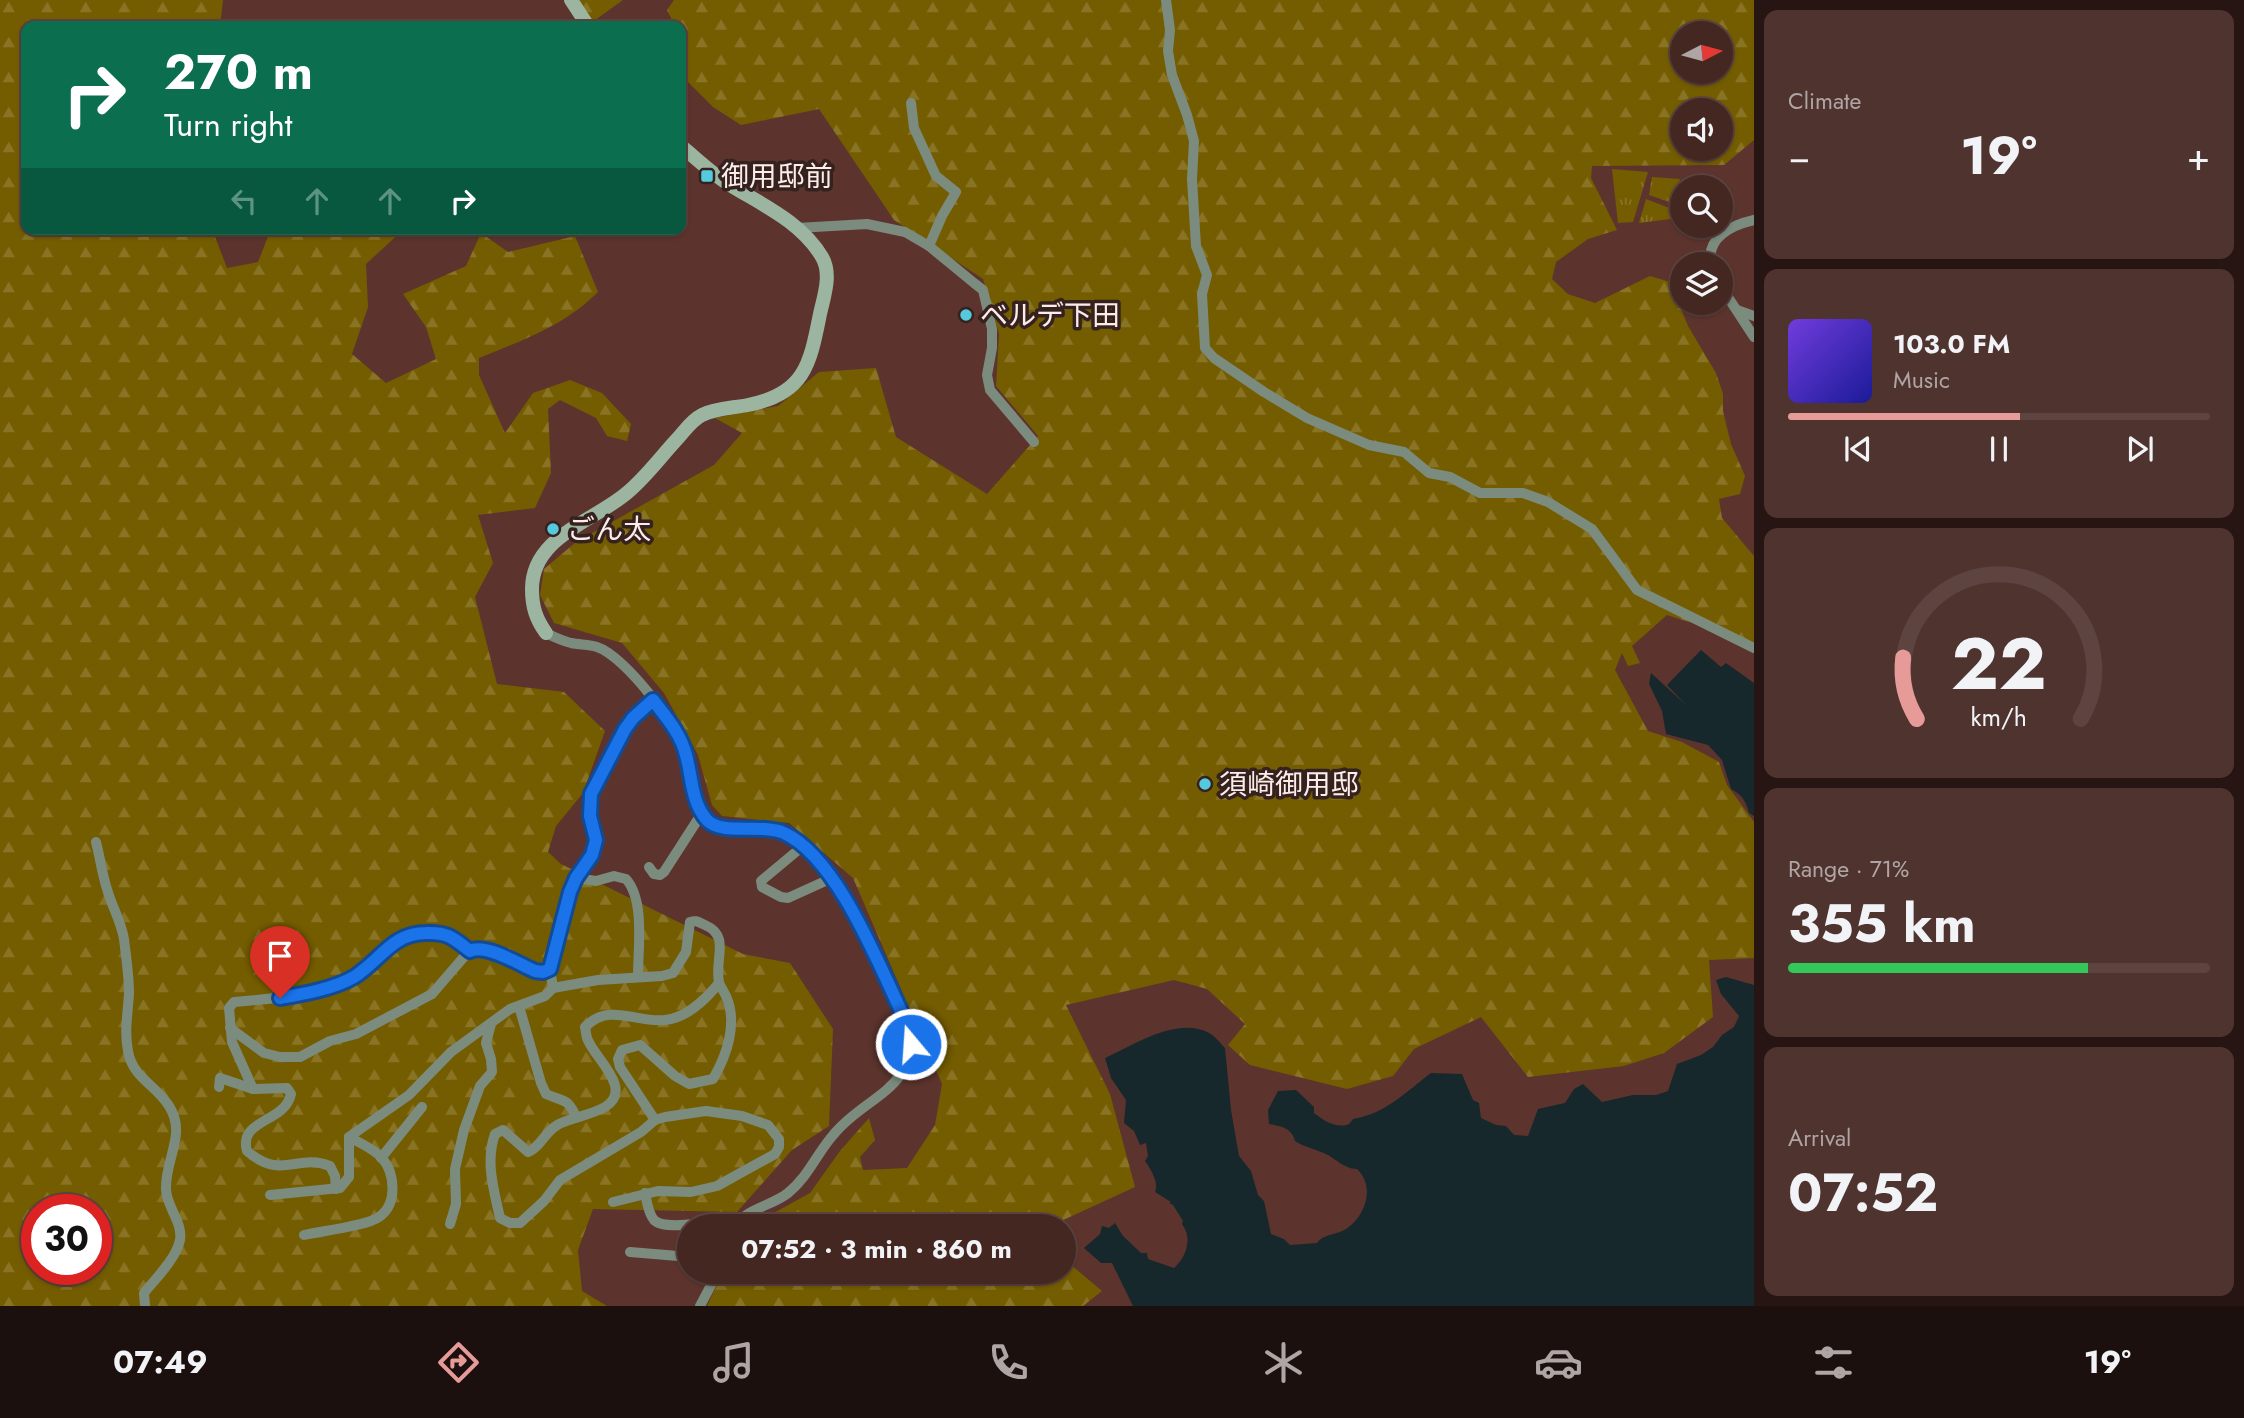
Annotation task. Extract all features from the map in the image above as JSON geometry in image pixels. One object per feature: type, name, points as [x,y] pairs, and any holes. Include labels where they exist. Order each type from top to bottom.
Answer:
[{"type":"main road","points":[[571,0],[584,21]]},
{"type":"main road","points":[[546,634],[537,620],[532,585],[534,572],[548,548],[628,493],[694,420],[709,412],[770,400],[782,394],[801,377],[811,357],[825,291],[827,268],[818,251],[797,228],[777,212],[724,181],[686,150]]},
{"type":"street","points":[[1166,0],[1171,75],[1188,115],[1194,141],[1192,179],[1196,246],[1207,275],[1202,294],[1205,348],[1214,358],[1307,418],[1369,445],[1404,452],[1429,473],[1450,477],[1480,493],[1523,493],[1548,502],[1592,528],[1637,590],[1754,648]]},
{"type":"street","points":[[911,103],[914,128],[936,176],[956,192],[929,246]]},
{"type":"street","points":[[1712,252],[1714,242],[1725,231],[1754,220]]},
{"type":"street","points":[[797,228],[866,224],[905,232],[929,246],[983,290],[992,329],[987,375],[990,390],[1034,442]]},
{"type":"street","points":[[1733,304],[1754,337]]},
{"type":"street","points":[[1737,310],[1754,316]]},
{"type":"street","points":[[546,634],[599,647],[636,678],[681,741],[694,797],[702,813],[713,825],[776,829],[789,835],[814,854],[845,897],[909,1028],[909,1059],[899,1078],[834,1133],[805,1176],[790,1192],[753,1214]]},
{"type":"street","points":[[553,988],[550,969],[576,878],[592,855],[596,840],[590,816],[591,794],[625,729],[653,700]]},
{"type":"street","points":[[649,867],[654,874],[660,875],[664,872],[702,813]]},
{"type":"street","points":[[96,842],[107,891],[120,918],[124,940],[129,991],[125,1026],[128,1055],[138,1074],[169,1106],[176,1123],[176,1145],[166,1187],[180,1240],[172,1256],[144,1293],[145,1306]]},
{"type":"street","points":[[803,846],[761,881],[762,887],[788,898],[832,878]]},
{"type":"street","points":[[576,878],[596,881],[614,876],[626,879],[632,885],[639,926],[638,976]]},
{"type":"street","points":[[349,1137],[409,1095],[451,1052],[498,1017],[545,996],[553,988],[673,973],[686,952],[690,922],[695,920],[714,928],[719,937],[719,983],[727,996],[730,1041],[713,1079],[689,1084],[683,1082],[640,1045],[622,1050],[618,1059],[620,1067],[655,1120]]},
{"type":"street","points":[[253,1089],[232,1042],[229,1008],[234,1002],[288,996],[327,987],[352,977],[402,936],[413,933],[449,934],[470,951]]},
{"type":"street","points":[[230,1028],[264,1053],[280,1057],[300,1056],[330,1041],[356,1034],[432,994],[476,947],[535,971],[550,969]]},
{"type":"street","points":[[613,1202],[645,1194],[674,1190],[691,1192],[717,1186],[775,1154],[779,1139],[768,1125],[743,1116],[706,1111],[655,1120],[641,1132],[560,1180],[544,1201],[520,1223],[510,1223],[500,1218],[490,1160],[495,1134],[503,1130],[528,1152],[536,1149],[546,1133],[557,1125],[611,1103],[615,1096],[614,1083],[587,1040],[585,1027],[594,1019],[602,1015],[657,1020],[678,1017],[707,998],[719,983]]},
{"type":"street","points":[[519,1006],[546,1094],[565,1100],[576,1117]]},
{"type":"street","points":[[450,1224],[456,1203],[455,1169],[464,1130],[480,1086],[492,1072],[492,1059],[486,1043],[491,1024]]},
{"type":"street","points":[[219,1087],[220,1078],[253,1089],[287,1088],[291,1094],[289,1102],[275,1116],[252,1128],[246,1138],[247,1151],[262,1162],[275,1167],[313,1161],[330,1166],[335,1176],[336,1189]]},
{"type":"street","points":[[381,1157],[422,1107]]},
{"type":"street","points":[[304,1235],[379,1218],[388,1208],[393,1192],[390,1170],[381,1157],[349,1137]]},
{"type":"street","points":[[270,1195],[341,1188],[349,1177],[349,1137]]},
{"type":"street","points":[[645,1194],[655,1222],[677,1226]]},
{"type":"street","points":[[630,1252],[677,1256]]},
{"type":"street","points":[[700,1306],[712,1284]]},
{"type":"green space","points":[[0,0],[223,0],[221,21],[21,21],[21,235],[214,235],[227,268],[258,262],[269,235],[397,235],[366,264],[368,307],[352,354],[386,383],[436,359],[426,327],[403,294],[466,266],[480,235],[508,252],[575,236],[598,292],[557,323],[479,358],[479,375],[505,433],[533,393],[570,380],[602,393],[631,424],[627,441],[607,436],[596,418],[560,400],[548,409],[551,473],[535,508],[478,515],[493,563],[475,597],[497,684],[564,692],[605,731],[583,793],[556,826],[548,852],[561,864],[743,954],[790,963],[833,1029],[829,1126],[792,1150],[737,1212],[593,1209],[578,1250],[582,1291],[607,1306],[0,1306]]},
{"type":"green space","points":[[579,0],[623,0],[594,21],[590,21]]},
{"type":"green space","points":[[674,0],[1754,0],[1754,140],[1733,158],[1733,98],[1670,98],[1670,161],[1729,161],[1724,165],[1592,166],[1591,178],[1617,230],[1588,239],[1556,262],[1552,279],[1568,294],[1595,303],[1650,276],[1670,282],[1670,315],[1684,315],[1716,373],[1723,394],[1723,411],[1731,444],[1745,476],[1740,494],[1719,499],[1722,518],[1754,556],[1754,651],[1734,636],[1667,615],[1632,646],[1640,663],[1628,666],[1622,653],[1615,670],[1648,731],[1682,742],[1719,762],[1727,785],[1754,822],[1754,958],[1709,960],[1713,1017],[1664,1053],[1624,1066],[1528,1077],[1481,1017],[1414,1049],[1393,1076],[1347,1089],[1250,1065],[1228,1045],[1245,1024],[1207,989],[1174,980],[1066,1005],[1110,1094],[1135,1187],[1076,1214],[772,1214],[810,1193],[840,1151],[869,1118],[875,1140],[860,1157],[863,1170],[907,1168],[935,1125],[942,1084],[853,878],[789,823],[722,816],[712,805],[698,755],[664,693],[622,643],[554,623],[540,595],[544,569],[576,542],[714,465],[742,433],[715,418],[778,406],[819,372],[876,368],[896,437],[987,494],[1038,436],[996,386],[999,334],[983,279],[894,220],[819,109],[741,125],[713,107],[686,80],[686,21],[672,21],[667,10]]},
{"type":"green space","points":[[1612,169],[1648,172],[1633,222],[1618,223]]},
{"type":"green space","points":[[1652,177],[1670,178],[1670,202],[1649,195]]},
{"type":"green space","points":[[1646,199],[1670,208],[1670,219],[1639,223]]},
{"type":"green space","points":[[1076,1269],[1102,1291],[1083,1306],[707,1306],[717,1284],[1076,1284]]},
{"type":"shaded area","points":[[1701,650],[1721,667],[1726,663],[1754,683],[1754,816],[1749,813],[1741,796],[1731,789],[1722,760],[1708,745],[1666,734],[1662,711],[1649,684],[1651,673],[1686,705],[1667,685]]},
{"type":"shaded area","points":[[1726,977],[1754,985],[1754,1306],[1133,1306],[1112,1263],[1101,1263],[1084,1248],[1100,1234],[1102,1226],[1109,1228],[1115,1223],[1123,1236],[1141,1253],[1147,1253],[1148,1259],[1174,1268],[1187,1248],[1183,1221],[1169,1203],[1171,1202],[1155,1192],[1155,1180],[1145,1161],[1148,1156],[1146,1143],[1140,1145],[1134,1131],[1124,1123],[1126,1100],[1111,1078],[1105,1058],[1156,1034],[1183,1028],[1197,1029],[1211,1034],[1225,1048],[1239,1156],[1251,1171],[1258,1195],[1264,1201],[1271,1234],[1284,1239],[1290,1245],[1317,1243],[1353,1224],[1366,1201],[1366,1184],[1357,1169],[1347,1167],[1326,1154],[1298,1143],[1289,1130],[1269,1124],[1268,1110],[1278,1091],[1296,1090],[1314,1107],[1314,1113],[1340,1126],[1385,1107],[1431,1073],[1462,1074],[1473,1100],[1479,1103],[1481,1118],[1506,1126],[1514,1135],[1528,1136],[1538,1109],[1565,1103],[1574,1089],[1583,1084],[1602,1102],[1668,1091],[1677,1064],[1701,1055],[1734,1027],[1739,1016],[1721,994],[1716,980]]},
{"type":"place","name":"御用邸前","points":[[707,176]]},
{"type":"place","name":"ベルデ下田","points":[[966,315]]},
{"type":"place","name":"ごん太","points":[[553,529]]},
{"type":"place","name":"須崎御用邸","points":[[1205,784]]},
{"type":"route","points":[[280,998],[327,987],[352,977],[375,961],[402,936],[413,933],[449,934],[470,951],[476,947],[488,950],[535,971],[550,969],[570,892],[592,855],[596,840],[590,816],[591,794],[625,729],[653,700],[681,741],[694,797],[707,820],[722,827],[776,829],[799,842],[825,867],[845,897],[909,1028],[911,1044]]}]
